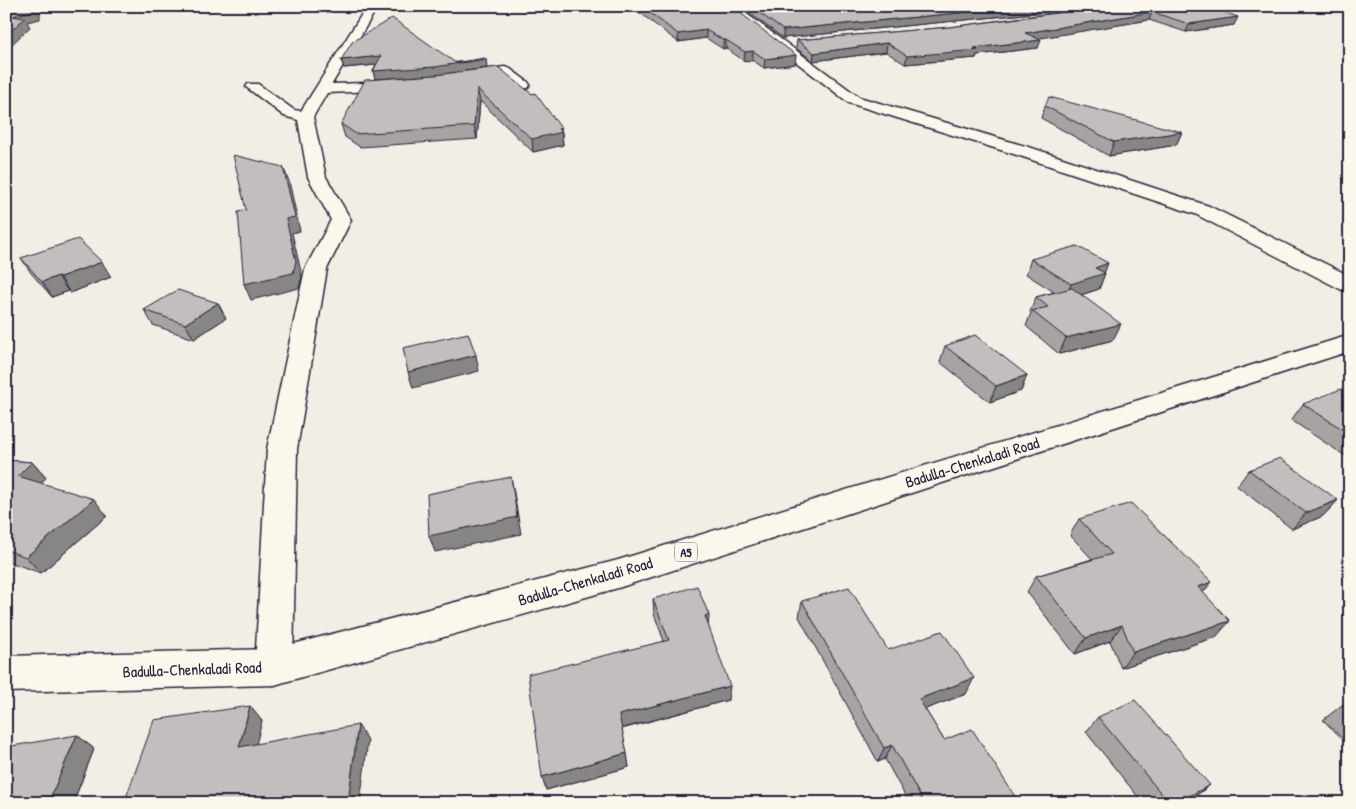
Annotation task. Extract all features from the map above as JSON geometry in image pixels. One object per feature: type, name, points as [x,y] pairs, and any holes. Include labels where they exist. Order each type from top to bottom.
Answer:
[{"type":"main road","points":[[274,667],[282,449],[316,269],[341,220],[318,177],[305,117],[324,89],[373,6]]},
{"type":"main road","points":[[729,6],[854,100],[1026,152],[1202,210],[1350,285]]},
{"type":"main road","points":[[778,44],[797,42]]},
{"type":"main road","points":[[456,80],[504,71],[524,86]]},
{"type":"main road","points":[[324,89],[412,84]]},
{"type":"main road","points":[[253,87],[289,113],[305,117]]},
{"type":"main road","name":"Badulla-Chenkaladi Road","points":[[6,674],[274,667],[618,574],[1350,343]]},
{"type":"building","points":[[6,6],[35,6],[36,10],[12,16],[25,18],[6,35]]},
{"type":"building","points":[[641,6],[731,6],[796,55],[765,59],[753,51],[745,52],[706,30],[678,34]]},
{"type":"building","points":[[750,6],[1030,6],[783,30]]},
{"type":"building","points":[[1098,6],[1207,6],[1238,17],[1189,24],[1152,12],[1025,33],[1041,40],[974,48],[978,50],[907,56],[887,43],[814,53],[797,40],[950,27],[1095,8]]},
{"type":"building","points":[[392,18],[456,63],[486,59],[435,67],[373,71],[381,56],[341,60],[352,42]]},
{"type":"building","points":[[498,67],[532,94],[535,93],[561,128],[558,129],[562,132],[532,139],[477,89],[474,126],[356,134],[341,124],[365,80],[435,75]]},
{"type":"building","points":[[1049,97],[1182,132],[1114,142],[1045,106]]},
{"type":"building","points":[[233,155],[283,167],[295,217],[286,219],[296,261],[293,273],[244,284],[238,212],[246,210]]},
{"type":"building","points":[[78,239],[102,262],[42,282],[21,258]]},
{"type":"building","points":[[1077,246],[1108,263],[1095,268],[1105,273],[1071,284],[1031,259]]},
{"type":"building","points":[[1072,288],[1121,324],[1066,338],[1032,311],[1048,307],[1036,297]]},
{"type":"building","points":[[178,290],[218,303],[185,324],[144,310]]},
{"type":"building","points":[[468,333],[476,355],[408,372],[403,348]]},
{"type":"building","points":[[975,335],[1027,375],[996,386],[945,346]]},
{"type":"building","points":[[1341,389],[1350,395],[1350,434],[1303,404]]},
{"type":"building","points":[[1280,458],[1338,500],[1306,513],[1249,470]]},
{"type":"building","points":[[6,460],[32,462],[18,476],[94,499],[26,557],[6,550],[6,511],[8,510],[6,510]]},
{"type":"building","points":[[511,477],[517,517],[429,536],[427,494]]},
{"type":"building","points":[[1131,503],[1212,582],[1198,587],[1230,621],[1133,652],[1122,625],[1086,638],[1036,576],[1112,554],[1079,519]]},
{"type":"building","points":[[697,586],[709,615],[705,616],[730,686],[619,715],[627,753],[542,777],[528,674],[669,640],[653,599]]},
{"type":"building","points":[[849,587],[888,650],[942,631],[974,678],[919,699],[944,740],[972,729],[1016,798],[1005,803],[924,803],[892,745],[884,748],[802,601]]},
{"type":"building","points":[[1135,700],[1210,785],[1176,803],[1169,803],[1098,717]]},
{"type":"building","points":[[1350,702],[1350,712],[1342,705]]},
{"type":"building","points":[[250,706],[239,747],[358,725],[348,803],[124,803],[154,720]]},
{"type":"building","points":[[77,735],[51,796],[6,803],[6,747]]}]
